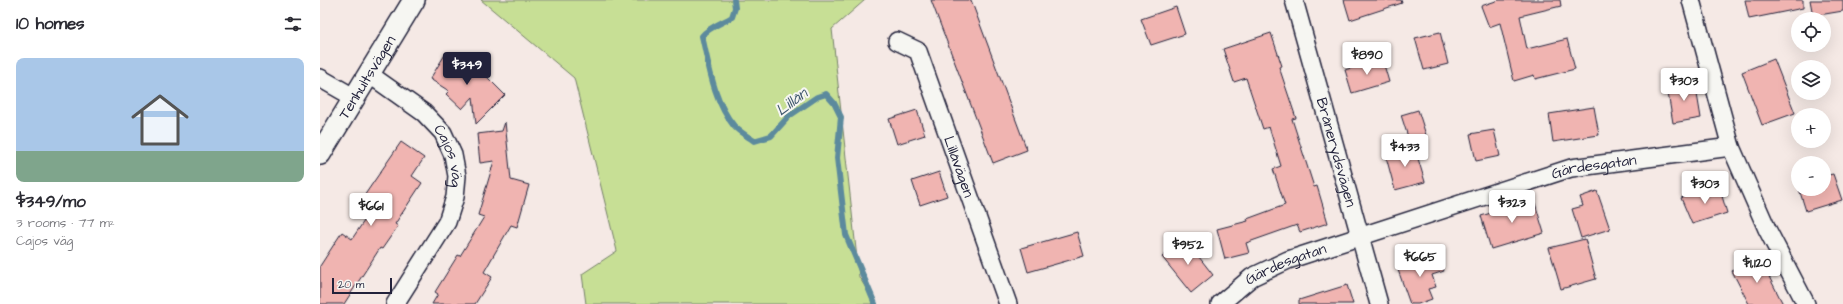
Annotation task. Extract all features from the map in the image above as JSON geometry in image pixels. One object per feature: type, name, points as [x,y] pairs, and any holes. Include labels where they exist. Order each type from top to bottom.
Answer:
[{"type":"street","name":"Tenhultsvägen","points":[[320,154],[414,0]]},
{"type":"street","name":"Brånerydsvägen","points":[[1294,0],[1379,304]]},
{"type":"street","points":[[1691,0],[1731,147],[1768,229],[1806,304]]},
{"type":"street","name":"Lillåvägen","points":[[897,41],[918,51],[1008,304]]},
{"type":"street","name":"Cajos väg","points":[[369,74],[424,114],[443,133],[452,155],[457,176],[455,197],[446,222],[395,304]]},
{"type":"street","points":[[320,78],[355,98]]},
{"type":"street","name":"Gärdesgatan","points":[[1220,304],[1252,277],[1288,260],[1571,168],[1731,147]]},
{"type":"green space","points":[[481,0],[865,0],[832,29],[859,277],[876,304],[586,304],[582,274],[617,251],[574,78]]},
{"type":"building","points":[[931,0],[971,0],[1027,150],[993,163]]},
{"type":"building","points":[[1344,0],[1401,0],[1402,3],[1350,20]]},
{"type":"building","points":[[1499,0],[1560,0],[1561,6],[1520,16],[1527,49],[1567,39],[1575,69],[1535,79],[1534,75],[1514,81],[1500,23],[1489,27],[1481,6]]},
{"type":"building","points":[[1745,0],[1803,0],[1803,8],[1749,19]]},
{"type":"building","points":[[1810,0],[1843,0],[1843,11],[1831,13],[1812,12]]},
{"type":"building","points":[[1176,7],[1185,34],[1151,45],[1141,19]]},
{"type":"building","points":[[1440,32],[1448,64],[1424,70],[1415,38]]},
{"type":"building","points":[[1271,33],[1282,66],[1279,67],[1296,118],[1292,119],[1314,187],[1317,186],[1328,223],[1300,232],[1297,225],[1246,243],[1249,253],[1225,259],[1217,229],[1248,221],[1247,219],[1285,205],[1273,169],[1281,166],[1269,127],[1263,129],[1246,78],[1234,82],[1223,49]]},
{"type":"building","points":[[446,53],[470,69],[475,65],[505,95],[476,124],[473,97],[462,109],[446,94],[449,91],[430,79]]},
{"type":"building","points":[[1382,58],[1389,82],[1352,93],[1345,70]]},
{"type":"building","points":[[1774,59],[1793,108],[1791,108],[1791,114],[1762,125],[1742,72]]},
{"type":"building","points":[[1695,82],[1701,118],[1673,123],[1667,87]]},
{"type":"building","points":[[1594,107],[1599,135],[1553,142],[1549,114]]},
{"type":"building","points":[[917,110],[925,135],[897,144],[889,119]]},
{"type":"building","points":[[1418,110],[1426,135],[1409,140],[1401,115]]},
{"type":"building","points":[[505,122],[511,180],[529,185],[517,227],[511,225],[484,272],[492,277],[475,304],[432,304],[438,294],[435,292],[458,255],[460,256],[484,217],[478,215],[494,161],[480,163],[477,134],[502,131]]},
{"type":"building","points":[[1494,130],[1500,156],[1476,161],[1470,134]]},
{"type":"building","points":[[401,142],[424,158],[412,176],[422,183],[395,224],[398,226],[382,249],[380,248],[344,304],[320,304],[320,266],[342,232],[352,239],[376,203],[364,196]]},
{"type":"building","points":[[1414,145],[1425,182],[1395,190],[1385,153]]},
{"type":"building","points":[[939,172],[947,196],[920,205],[912,181]]},
{"type":"building","points":[[1831,174],[1833,174],[1842,200],[1806,211],[1801,196],[1831,196]]},
{"type":"building","points":[[1719,186],[1727,213],[1692,224],[1681,198]]},
{"type":"building","points":[[1597,191],[1610,229],[1581,238],[1572,209],[1583,206],[1580,197]]},
{"type":"building","points":[[1534,200],[1544,233],[1491,249],[1481,216]]},
{"type":"building","points":[[1077,232],[1084,256],[1028,272],[1021,248]]},
{"type":"building","points":[[1185,239],[1213,275],[1191,293],[1162,257]]},
{"type":"building","points":[[1585,239],[1596,279],[1561,289],[1549,248]]},
{"type":"building","points":[[1438,254],[1444,271],[1432,275],[1436,287],[1428,289],[1432,299],[1418,304],[1410,304],[1397,267]]},
{"type":"building","points":[[1759,257],[1783,304],[1749,304],[1732,271]]},
{"type":"building","points":[[1347,285],[1353,304],[1299,304],[1299,300]]},
{"type":"waterway","name":"Lillån","points":[[734,0],[735,8],[732,17],[712,28],[702,36],[713,83],[722,106],[734,126],[754,141],[771,136],[789,116],[817,97],[826,94],[834,103],[841,117],[837,158],[846,235],[875,304]]}]
